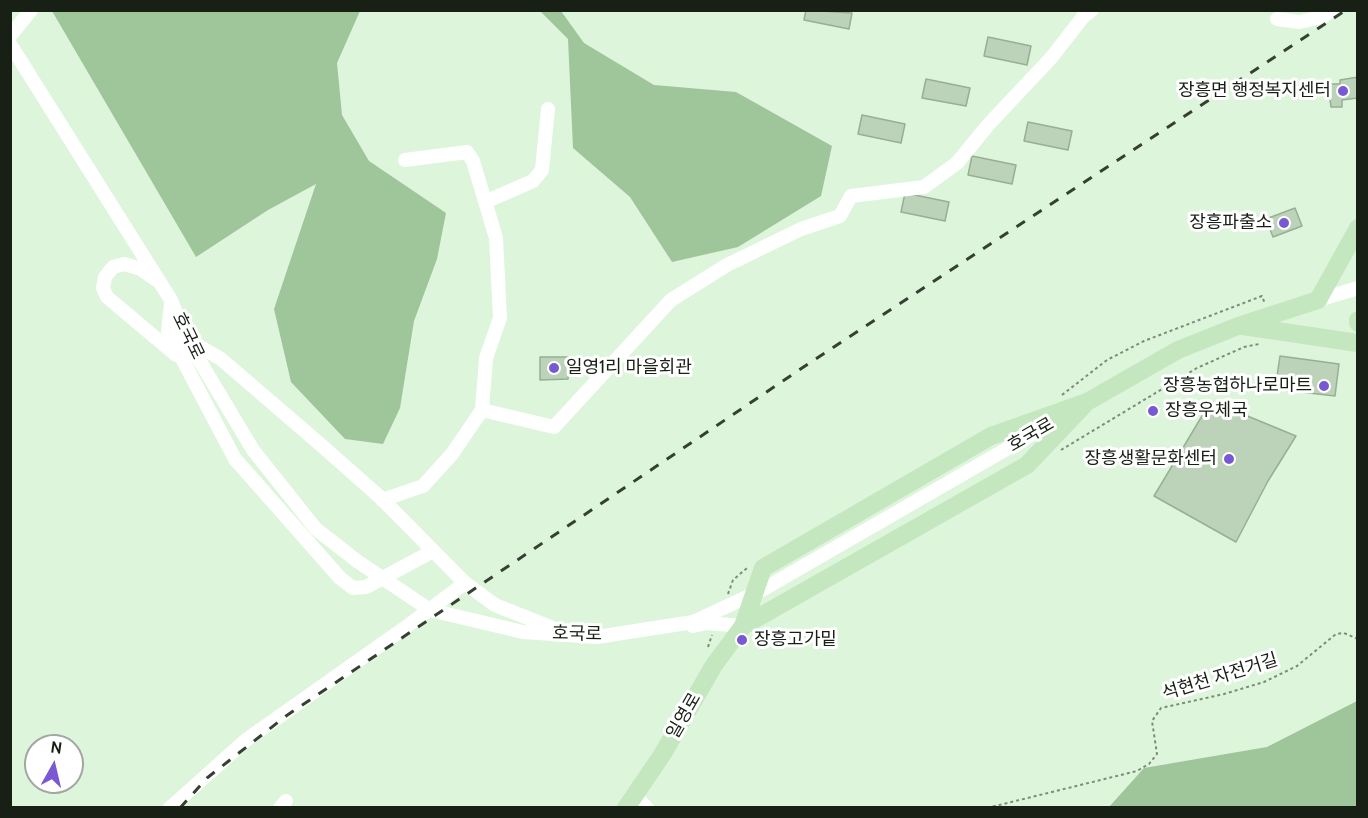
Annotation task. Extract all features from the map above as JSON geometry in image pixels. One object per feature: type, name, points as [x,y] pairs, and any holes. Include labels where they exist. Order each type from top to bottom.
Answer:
[{"type":"main road","points":[[1318,300],[1358,228]]},
{"type":"main road","name":"호국로","points":[[1087,402],[1178,350],[1238,326],[1318,300]]},
{"type":"main road","points":[[1238,326],[1358,343]]},
{"type":"main road","points":[[743,626],[763,568],[991,436],[1087,402]]},
{"type":"main road","points":[[743,626],[1027,465],[1087,402]]},
{"type":"main road","name":"일영로","points":[[636,803],[714,664],[743,626]]},
{"type":"street","points":[[10,36],[31,10]]},
{"type":"street","points":[[482,410],[554,427],[671,300],[728,265],[801,230],[840,216],[850,196],[924,187],[957,163],[988,125],[1051,58],[1083,17],[1092,10]]},
{"type":"street","points":[[1288,20],[1322,17],[1332,10]]},
{"type":"street","name":"호국로","points":[[10,44],[171,300],[186,338],[253,450],[316,529],[357,561],[430,610],[523,632],[597,637],[693,622],[762,590],[1087,402]]},
{"type":"street","points":[[485,202],[515,191],[533,181],[542,170],[548,109]]},
{"type":"street","points":[[382,500],[423,486],[452,454],[482,410],[486,358],[500,318],[496,238],[467,152],[405,160]]},
{"type":"street","points":[[161,284],[141,269],[124,264],[113,267],[105,276],[103,288],[107,297],[182,360]]},
{"type":"street","name":"호국로","points":[[1318,300],[1358,288]]},
{"type":"street","points":[[171,300],[168,332],[235,459],[339,578],[353,588],[366,586],[433,551]]},
{"type":"street","points":[[186,338],[221,359],[382,500],[465,583],[495,604],[569,634],[665,631],[707,623],[743,626]]},
{"type":"street","points":[[170,807],[246,740],[465,583]]},
{"type":"path","points":[[1053,456],[1197,368],[1244,347],[1265,343]]},
{"type":"path","name":"석현천 자전거길","points":[[987,807],[1137,771],[1149,765],[1157,754],[1152,722],[1161,708],[1224,694],[1264,682],[1297,666],[1336,634],[1344,633],[1356,638]]},
{"type":"green space","points":[[52,11],[360,11],[337,63],[342,115],[369,161],[446,213],[437,259],[414,321],[400,408],[383,444],[345,439],[291,382],[274,309],[316,184],[268,210],[196,257]]},
{"type":"green space","points":[[540,11],[561,11],[584,43],[654,85],[736,92],[832,146],[821,196],[738,247],[672,262],[630,197],[573,148],[568,39]]},
{"type":"green space","points":[[1357,701],[1357,807],[1109,807],[1144,768],[1267,747]]},
{"type":"building","points":[[806,10],[852,13],[849,29],[804,20]]},
{"type":"building","points":[[988,37],[1031,46],[1027,65],[984,56]]},
{"type":"building","name":"장흥면 행정복지센터","points":[[1358,77],[1358,98],[1342,100],[1342,107],[1331,107],[1328,84],[1340,84],[1340,80]]},
{"type":"building","points":[[926,79],[970,88],[966,106],[922,98]]},
{"type":"building","points":[[862,115],[905,124],[901,143],[858,134]]},
{"type":"building","points":[[1028,122],[1072,131],[1068,150],[1024,141]]},
{"type":"building","points":[[972,156],[1016,165],[1012,184],[968,175]]},
{"type":"building","points":[[905,193],[949,202],[945,221],[901,212]]},
{"type":"building","name":"장흥파출소","points":[[1295,208],[1302,226],[1273,237],[1266,219]]},
{"type":"building","points":[[1280,356],[1339,364],[1335,396],[1275,389]]},
{"type":"building","name":"일영1리 마을회관","points":[[540,357],[569,357],[568,379],[540,380]]},
{"type":"building","name":"장흥생활문화센터","points":[[1211,401],[1296,436],[1268,481],[1236,542],[1154,496]]},
{"type":"railway","points":[[180,808],[207,778],[286,716],[808,364],[1346,10]]},
{"type":"place","name":"장흥면 행정복지센터","points":[[1343,91]]},
{"type":"place","name":"장흥파출소","points":[[1284,223]]},
{"type":"place","name":"일영1리 마을회관","points":[[554,368]]},
{"type":"place","name":"장흥농협하나로마트","points":[[1324,386]]},
{"type":"place","name":"장흥우체국","points":[[1153,411]]},
{"type":"place","name":"장흥생활문화센터","points":[[1229,459]]},
{"type":"place","name":"장흥고가밑","points":[[742,640]]}]
